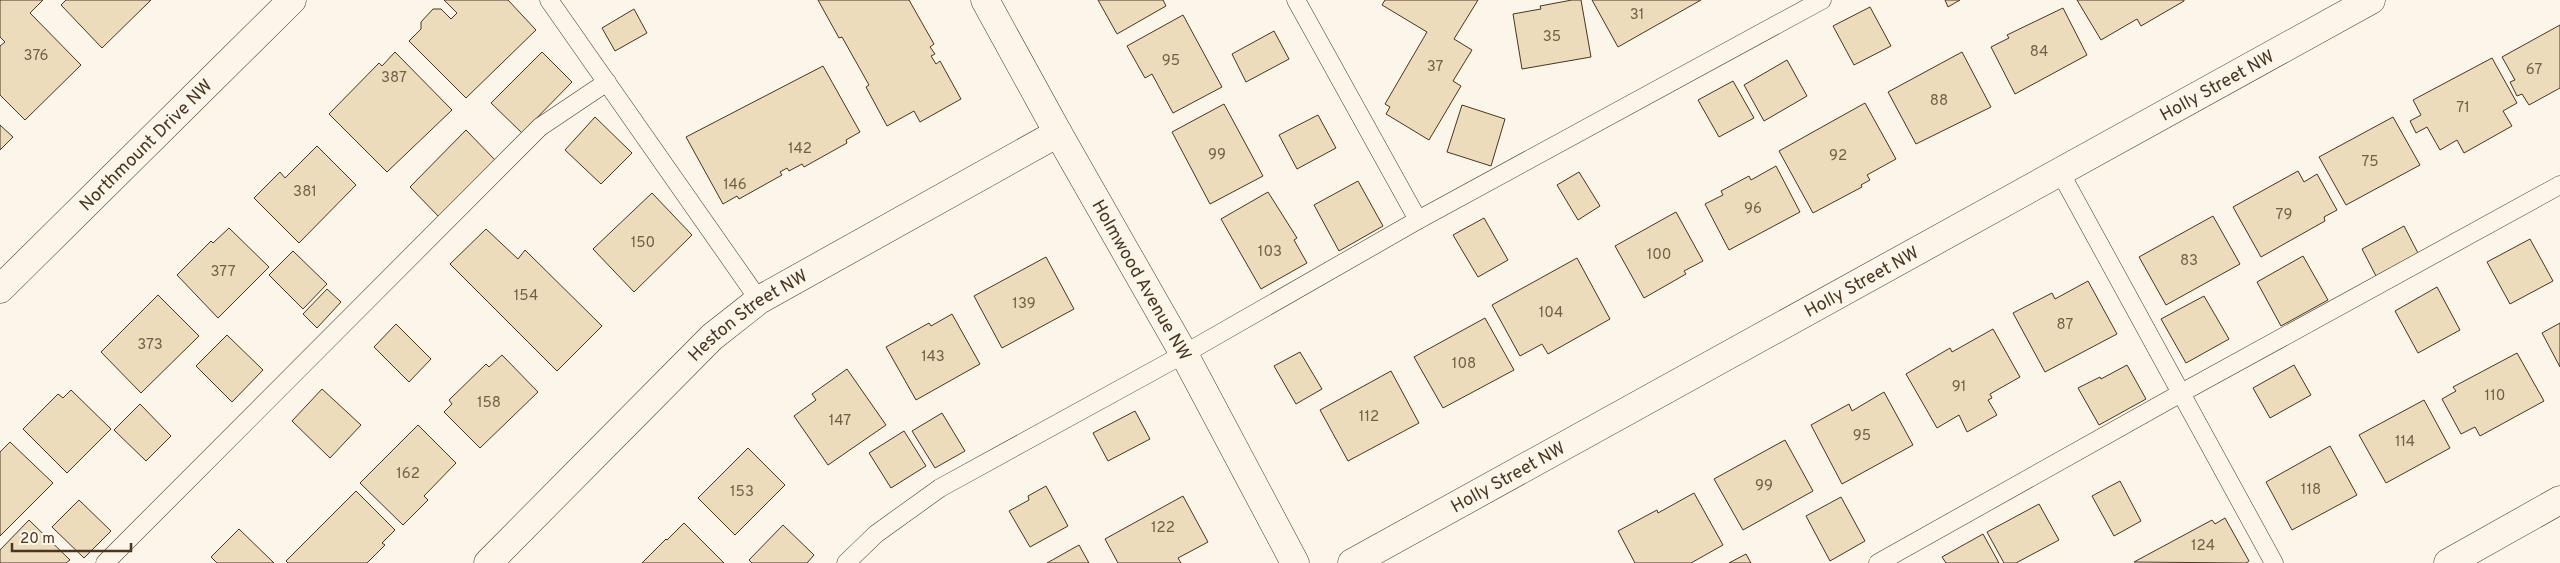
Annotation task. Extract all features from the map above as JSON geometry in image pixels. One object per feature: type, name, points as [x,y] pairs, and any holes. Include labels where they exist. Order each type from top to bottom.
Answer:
[{"type":"street","name":"Northmount Drive NW","points":[[0,289],[292,0]]},
{"type":"street","name":"Holmwood Avenue NW","points":[[985,0],[1058,133],[1184,354],[1295,563]]},
{"type":"street","name":"Holly Street NW","points":[[1352,563],[2371,0]]},
{"type":"street","name":"Heston Street NW","points":[[488,563],[712,337],[759,300],[1058,133]]},
{"type":"street","points":[[2448,563],[2560,500]]},
{"type":"lane","points":[[549,0],[759,300]]},
{"type":"lane","points":[[1296,0],[1418,220]]},
{"type":"lane","points":[[846,563],[876,534],[940,488],[1184,354],[1418,220],[1822,0]]},
{"type":"lane","points":[[104,563],[540,127],[607,82]]},
{"type":"lane","points":[[2060,172],[2183,392],[2274,563]]},
{"type":"lane","points":[[1878,563],[2183,392],[2560,185]]},
{"type":"building","points":[[0,0],[43,0],[30,13],[81,65],[25,120],[0,95],[0,46],[5,42],[0,37]]},
{"type":"building","points":[[66,0],[151,0],[102,48],[61,5]]},
{"type":"building","points":[[444,0],[508,0],[536,30],[466,98],[409,41],[421,29],[421,22],[433,9],[441,9],[451,19],[457,13]]},
{"type":"building","points":[[818,0],[909,0],[934,44],[930,47],[935,54],[931,56],[936,64],[940,61],[961,99],[920,122],[914,111],[887,126],[866,87],[869,85],[842,37],[839,38]]},
{"type":"building","points":[[1098,0],[1163,0],[1166,6],[1117,34]]},
{"type":"building","points":[[1385,0],[1478,0],[1454,39],[1472,50],[1453,81],[1461,86],[1429,140],[1386,114],[1390,107],[1385,104],[1427,32],[1382,5]]},
{"type":"building","points":[[1581,0],[1591,57],[1522,69],[1513,14],[1541,9],[1540,6]]},
{"type":"building","points":[[1592,0],[1701,0],[1618,47]]},
{"type":"building","points":[[1945,0],[1960,0],[1948,7]]},
{"type":"building","points":[[2077,0],[2184,1],[2141,26],[2137,19],[2101,40]]},
{"type":"building","points":[[1870,7],[1891,46],[1854,65],[1833,26]]},
{"type":"building","points":[[2063,8],[2087,55],[2015,94],[1991,47],[2009,38],[2007,35]]},
{"type":"building","points":[[634,9],[647,33],[615,51],[602,28]]},
{"type":"building","points":[[1183,15],[1222,87],[1173,113],[1152,74],[1145,78],[1127,46]]},
{"type":"building","points":[[2560,25],[2560,88],[2529,105],[2522,94],[2517,96],[2510,82],[2515,80],[2502,57]]},
{"type":"building","points":[[1274,31],[1289,59],[1246,82],[1232,54]]},
{"type":"building","points":[[395,52],[452,110],[387,172],[329,114],[379,63],[382,66]]},
{"type":"building","points":[[542,52],[572,82],[522,133],[491,103]]},
{"type":"building","points":[[1962,52],[1991,107],[1916,144],[1888,92]]},
{"type":"building","points":[[2492,58],[2517,103],[2503,111],[2512,126],[2464,153],[2457,140],[2440,150],[2427,127],[2416,133],[2410,121],[2421,115],[2413,100]]},
{"type":"building","points":[[1787,60],[1807,96],[1764,121],[1744,85]]},
{"type":"building","points":[[823,66],[860,132],[846,140],[847,143],[804,167],[802,164],[789,171],[787,168],[780,172],[782,175],[739,199],[737,196],[723,204],[686,137]]},
{"type":"building","points":[[1733,81],[1754,118],[1719,137],[1698,100]]},
{"type":"building","points":[[1865,103],[1896,159],[1867,175],[1870,180],[1861,185],[1862,187],[1813,213],[1779,151]]},
{"type":"building","points":[[1224,104],[1263,176],[1210,204],[1172,132]]},
{"type":"building","points":[[1462,105],[1505,119],[1491,166],[1447,152]]},
{"type":"building","points":[[1318,115],[1336,148],[1297,169],[1279,135]]},
{"type":"building","points":[[595,117],[632,153],[601,184],[565,150]]},
{"type":"building","points":[[2393,117],[2420,165],[2346,205],[2319,157]]},
{"type":"building","points":[[0,125],[13,137],[0,150]]},
{"type":"building","points":[[466,130],[496,161],[440,218],[410,187]]},
{"type":"building","points":[[317,146],[356,185],[299,243],[254,198],[280,172],[285,178]]},
{"type":"building","points":[[1776,166],[1800,212],[1729,250],[1705,204],[1723,195],[1721,191],[1749,176],[1751,180]]},
{"type":"building","points":[[2298,171],[2304,182],[2317,174],[2337,210],[2324,217],[2325,221],[2261,257],[2233,207]]},
{"type":"building","points":[[1579,172],[1600,206],[1578,220],[1557,185]]},
{"type":"building","points":[[1358,181],[1383,226],[1339,251],[1314,205]]},
{"type":"building","points":[[1268,192],[1297,238],[1294,240],[1307,263],[1261,289],[1221,219]]},
{"type":"building","points":[[652,193],[692,235],[634,292],[593,249]]},
{"type":"building","points":[[1676,212],[1703,261],[1684,271],[1686,274],[1644,298],[1615,246]]},
{"type":"building","points":[[2213,216],[2240,264],[2166,305],[2139,257]]},
{"type":"building","points":[[1484,218],[1508,260],[1478,277],[1453,235]]},
{"type":"building","points":[[2404,226],[2418,253],[2376,276],[2362,249]]},
{"type":"building","points":[[229,228],[269,267],[218,318],[177,275],[211,241],[213,243]]},
{"type":"building","points":[[486,229],[518,259],[525,250],[602,326],[557,371],[450,264]]},
{"type":"building","points":[[2530,239],[2553,281],[2510,304],[2487,262]]},
{"type":"building","points":[[293,251],[327,284],[303,309],[269,275]]},
{"type":"building","points":[[2303,256],[2328,300],[2281,326],[2257,282]]},
{"type":"building","points":[[1046,257],[1074,309],[1002,348],[974,296]]},
{"type":"building","points":[[1577,258],[1610,319],[1548,354],[1542,344],[1520,356],[1492,305]]},
{"type":"building","points":[[2088,281],[2117,334],[2045,372],[2013,313],[2052,293],[2055,299]]},
{"type":"building","points":[[2437,287],[2460,330],[2418,353],[2395,311]]},
{"type":"building","points":[[327,289],[341,302],[317,328],[303,314]]},
{"type":"building","points":[[158,295],[199,336],[141,393],[101,352]]},
{"type":"building","points":[[2204,296],[2229,339],[2186,363],[2161,319]]},
{"type":"building","points":[[952,314],[980,364],[916,400],[886,347],[929,323],[931,326]]},
{"type":"building","points":[[1485,318],[1514,370],[1443,408],[1414,357]]},
{"type":"building","points":[[2560,323],[2560,367],[2542,333]]},
{"type":"building","points":[[396,324],[431,359],[409,382],[374,347]]},
{"type":"building","points":[[1993,329],[2020,377],[1990,394],[1992,398],[1988,400],[1997,415],[1967,432],[1959,415],[1937,428],[1906,374],[1950,348],[1952,352]]},
{"type":"building","points":[[227,335],[263,370],[232,402],[196,366]]},
{"type":"building","points":[[1300,352],[1322,389],[1296,404],[1274,366]]},
{"type":"building","points":[[2517,353],[2544,401],[2480,436],[2475,427],[2461,434],[2442,399],[2456,391],[2453,387]]},
{"type":"building","points":[[502,355],[538,392],[480,448],[444,412],[452,404],[449,400],[486,364],[489,367]]},
{"type":"building","points":[[2127,365],[2146,399],[2099,425],[2078,388],[2100,377],[2101,379]]},
{"type":"building","points":[[2294,365],[2311,395],[2270,418],[2253,388]]},
{"type":"building","points":[[847,369],[886,425],[828,465],[794,416],[816,400],[812,394]]},
{"type":"building","points":[[1391,371],[1419,423],[1348,461],[1320,410]]},
{"type":"building","points":[[322,389],[361,425],[330,458],[292,421]]},
{"type":"building","points":[[71,390],[111,429],[67,473],[23,429],[58,394],[63,398]]},
{"type":"building","points":[[1884,392],[1913,445],[1842,484],[1811,425],[1849,404],[1852,411]]},
{"type":"building","points":[[2424,400],[2450,448],[2386,483],[2359,435]]},
{"type":"building","points":[[140,404],[171,436],[146,461],[114,430]]},
{"type":"building","points":[[1135,411],[1150,439],[1108,461],[1093,433]]},
{"type":"building","points":[[942,413],[965,451],[935,468],[912,431]]},
{"type":"building","points":[[418,425],[456,463],[424,496],[428,500],[403,525],[360,483]]},
{"type":"building","points":[[904,431],[926,466],[891,488],[869,453]]},
{"type":"building","points":[[1785,440],[1813,491],[1743,530],[1714,479]]},
{"type":"building","points":[[10,442],[53,483],[0,536],[0,452]]},
{"type":"building","points":[[2330,446],[2357,495],[2292,530],[2266,482]]},
{"type":"building","points":[[748,448],[785,485],[735,535],[698,498]]},
{"type":"building","points":[[2120,481],[2141,521],[2114,536],[2092,496]]},
{"type":"building","points":[[1046,486],[1068,526],[1030,547],[1009,511],[1029,500],[1028,496]]},
{"type":"building","points":[[356,491],[395,530],[382,543],[385,545],[367,563],[288,563],[286,561]]},
{"type":"building","points":[[1694,493],[1723,545],[1691,563],[1635,563],[1618,531],[1657,510],[1658,513]]},
{"type":"building","points":[[1183,496],[1208,542],[1178,558],[1181,563],[1118,563],[1105,539]]},
{"type":"building","points":[[1841,497],[1865,541],[1830,561],[1806,516]]},
{"type":"building","points":[[79,500],[111,531],[84,558],[52,527]]},
{"type":"building","points":[[2039,504],[2059,540],[2016,563],[2004,563],[1987,532]]},
{"type":"building","points":[[2225,518],[2249,561],[2246,563],[2134,562],[2212,520],[2215,524]]},
{"type":"building","points":[[29,520],[70,560],[66,563],[0,563],[0,550]]},
{"type":"building","points":[[684,523],[724,563],[642,563],[666,539]]},
{"type":"building","points":[[783,525],[814,555],[807,563],[752,563],[749,560]]},
{"type":"building","points":[[239,529],[274,563],[217,563],[211,557]]},
{"type":"building","points":[[1983,534],[1999,563],[1946,563],[1942,557]]},
{"type":"building","points":[[1079,545],[1089,563],[1047,563]]},
{"type":"building","points":[[1746,554],[1751,563],[1729,563]]}]
